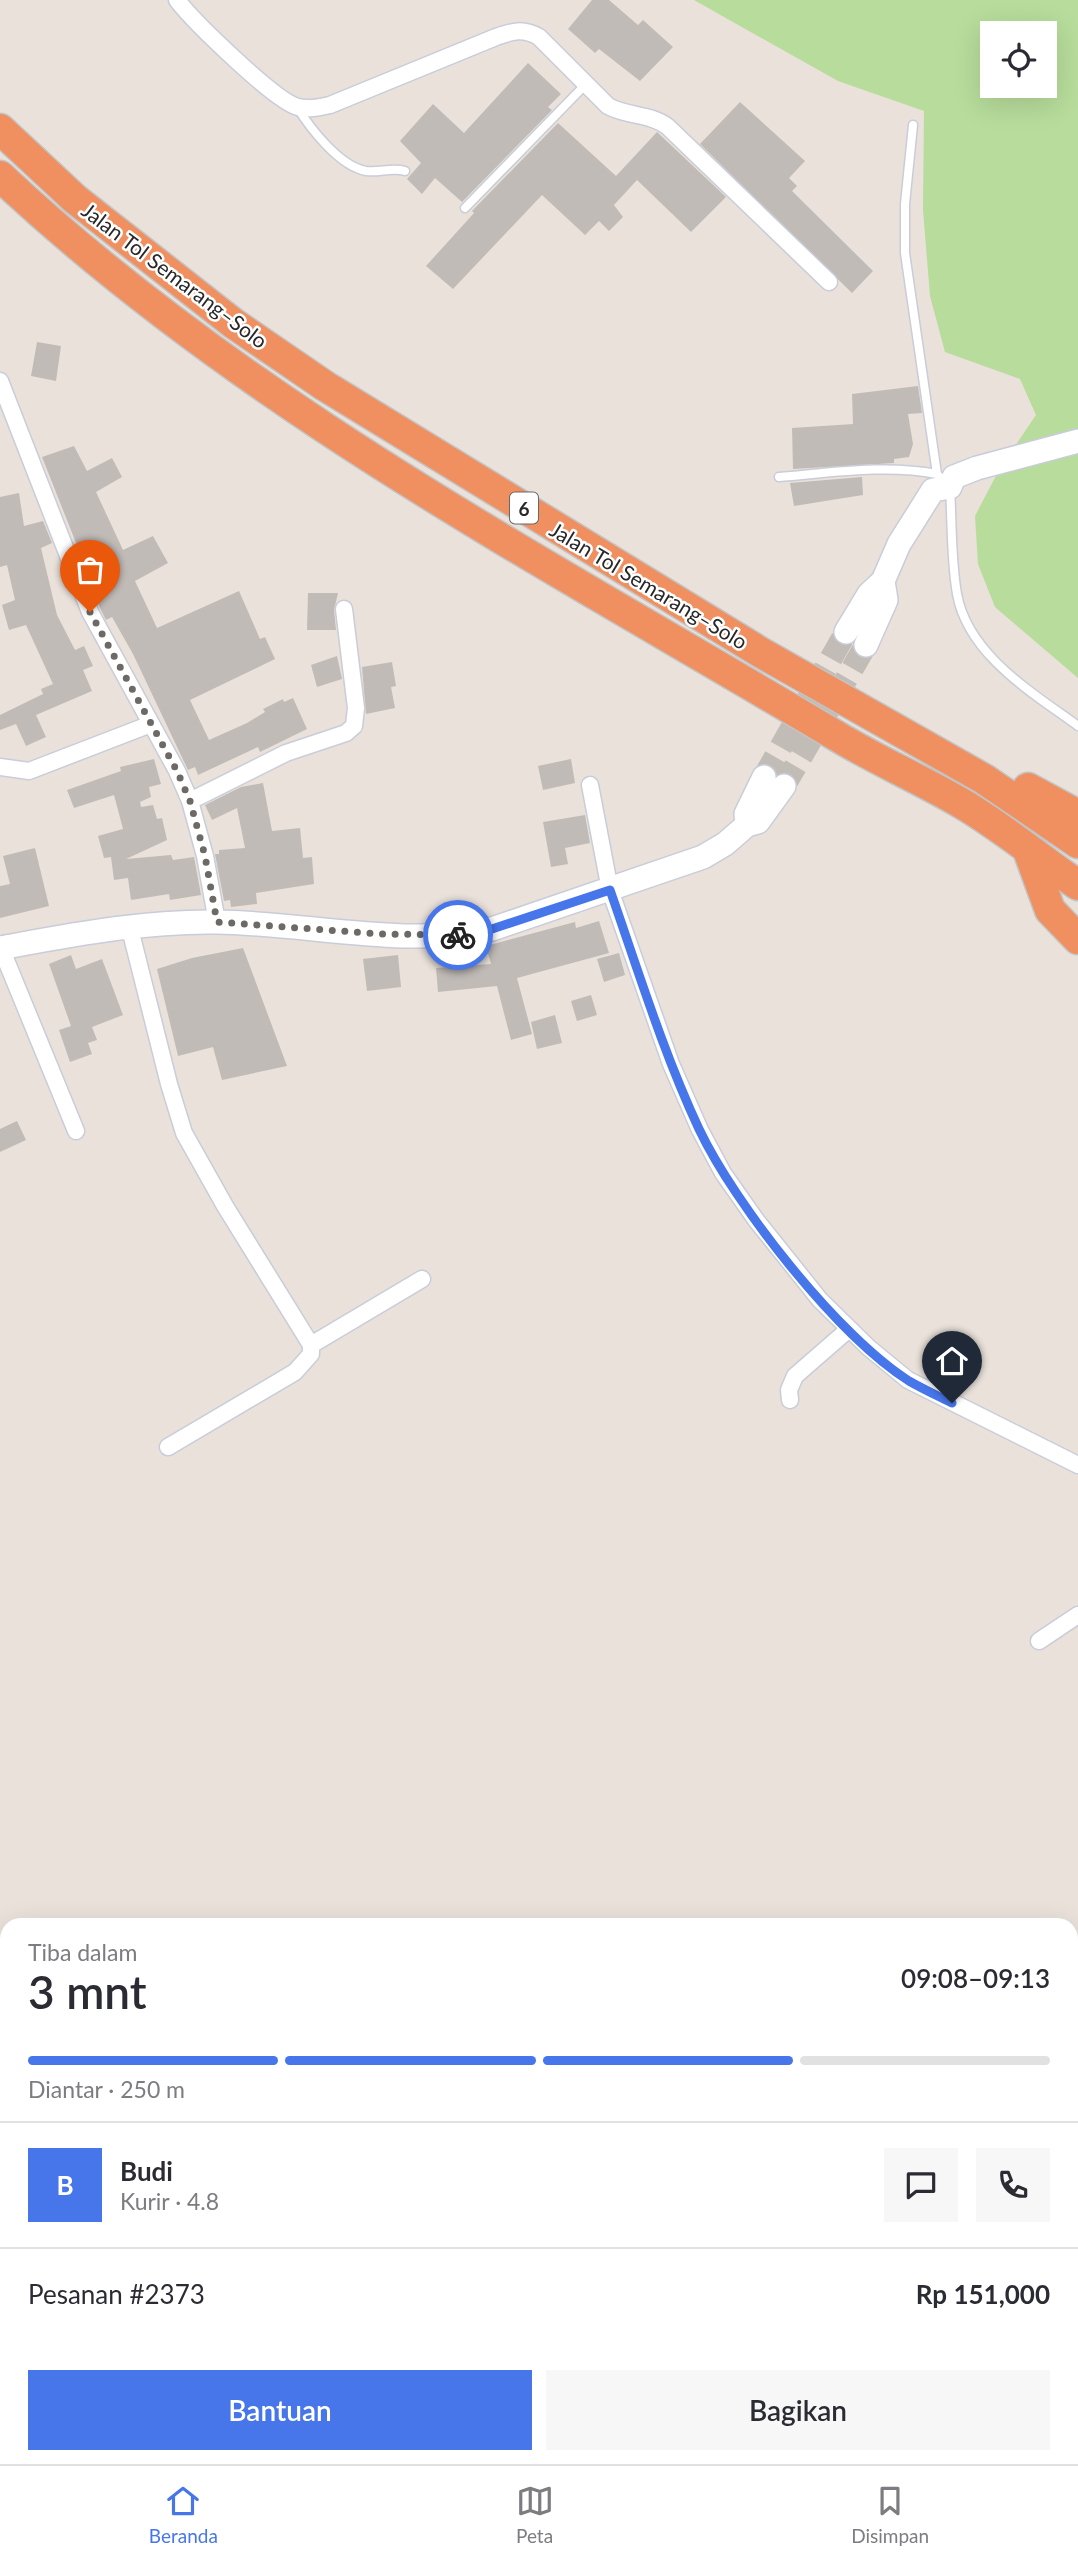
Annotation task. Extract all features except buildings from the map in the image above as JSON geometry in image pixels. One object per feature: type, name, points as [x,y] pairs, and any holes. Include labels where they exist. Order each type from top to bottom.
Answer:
[{"type":"highway","name":"Jalan Tol Semarang–Solo","points":[[0,129],[75,200],[233,323],[325,386],[760,652],[984,779],[1078,843]]},
{"type":"highway","name":"Jalan Tol Semarang–Solo","points":[[0,176],[117,279],[294,406],[446,504],[833,734],[962,804],[1078,885]]},
{"type":"highway","points":[[906,734],[985,763],[1078,815]]},
{"type":"highway","points":[[1028,850],[1051,910],[1078,939]]},
{"type":"street","points":[[177,0],[205,31],[276,94],[297,107],[315,108],[341,101],[496,37],[521,30],[540,37],[608,106],[622,113],[657,119],[668,127],[829,282]]},
{"type":"street","points":[[0,381],[90,612],[152,724],[190,801],[205,856],[217,922]]},
{"type":"street","points":[[846,632],[869,594],[883,581],[899,544],[926,499],[943,480],[1078,441]]},
{"type":"street","points":[[866,645],[886,600],[883,581]]},
{"type":"street","points":[[190,801],[286,753],[342,735],[352,729],[356,720],[356,708],[344,609]]},
{"type":"street","points":[[0,767],[29,771],[152,724]]},
{"type":"street","points":[[76,1131],[1,948],[129,925],[217,922],[381,934],[467,934],[492,929],[703,857],[725,844],[747,825],[746,814],[774,782]]},
{"type":"street","points":[[590,785],[610,890],[671,1063],[712,1152],[756,1220],[820,1300],[908,1380],[1078,1465]]},
{"type":"street","points":[[129,925],[184,1133],[311,1345],[311,1354],[295,1372],[168,1447]]},
{"type":"street","points":[[311,1345],[422,1279]]},
{"type":"street","points":[[790,1400],[789,1390],[796,1376],[849,1329]]},
{"type":"street","points":[[1040,1641],[1078,1615]]},
{"type":"lane","points":[[466,208],[587,83]]},
{"type":"lane","points":[[297,107],[311,129],[342,159],[365,171],[405,171]]},
{"type":"lane","points":[[913,125],[905,204],[905,253],[943,480],[957,596],[971,629],[1007,672],[1078,726]]},
{"type":"lane","points":[[779,477],[919,470],[943,480]]},
{"type":"green space","points":[[694,0],[1078,0],[1078,678],[995,607],[978,564],[975,516],[1000,468],[1036,415],[1020,379],[945,352],[930,296],[923,210],[924,111],[838,81]]},
{"type":"tunnel","points":[[764,777],[846,632]]},
{"type":"tunnel","points":[[784,786],[866,645]]},
{"type":"way so far","points":[[90,612],[155,729],[190,801],[205,856],[217,922],[381,934],[458,935]]},
{"type":"route","points":[[458,935],[492,929],[610,890],[671,1063],[700,1130],[723,1173],[756,1220],[820,1300],[869,1348],[908,1380],[952,1403]]}]
